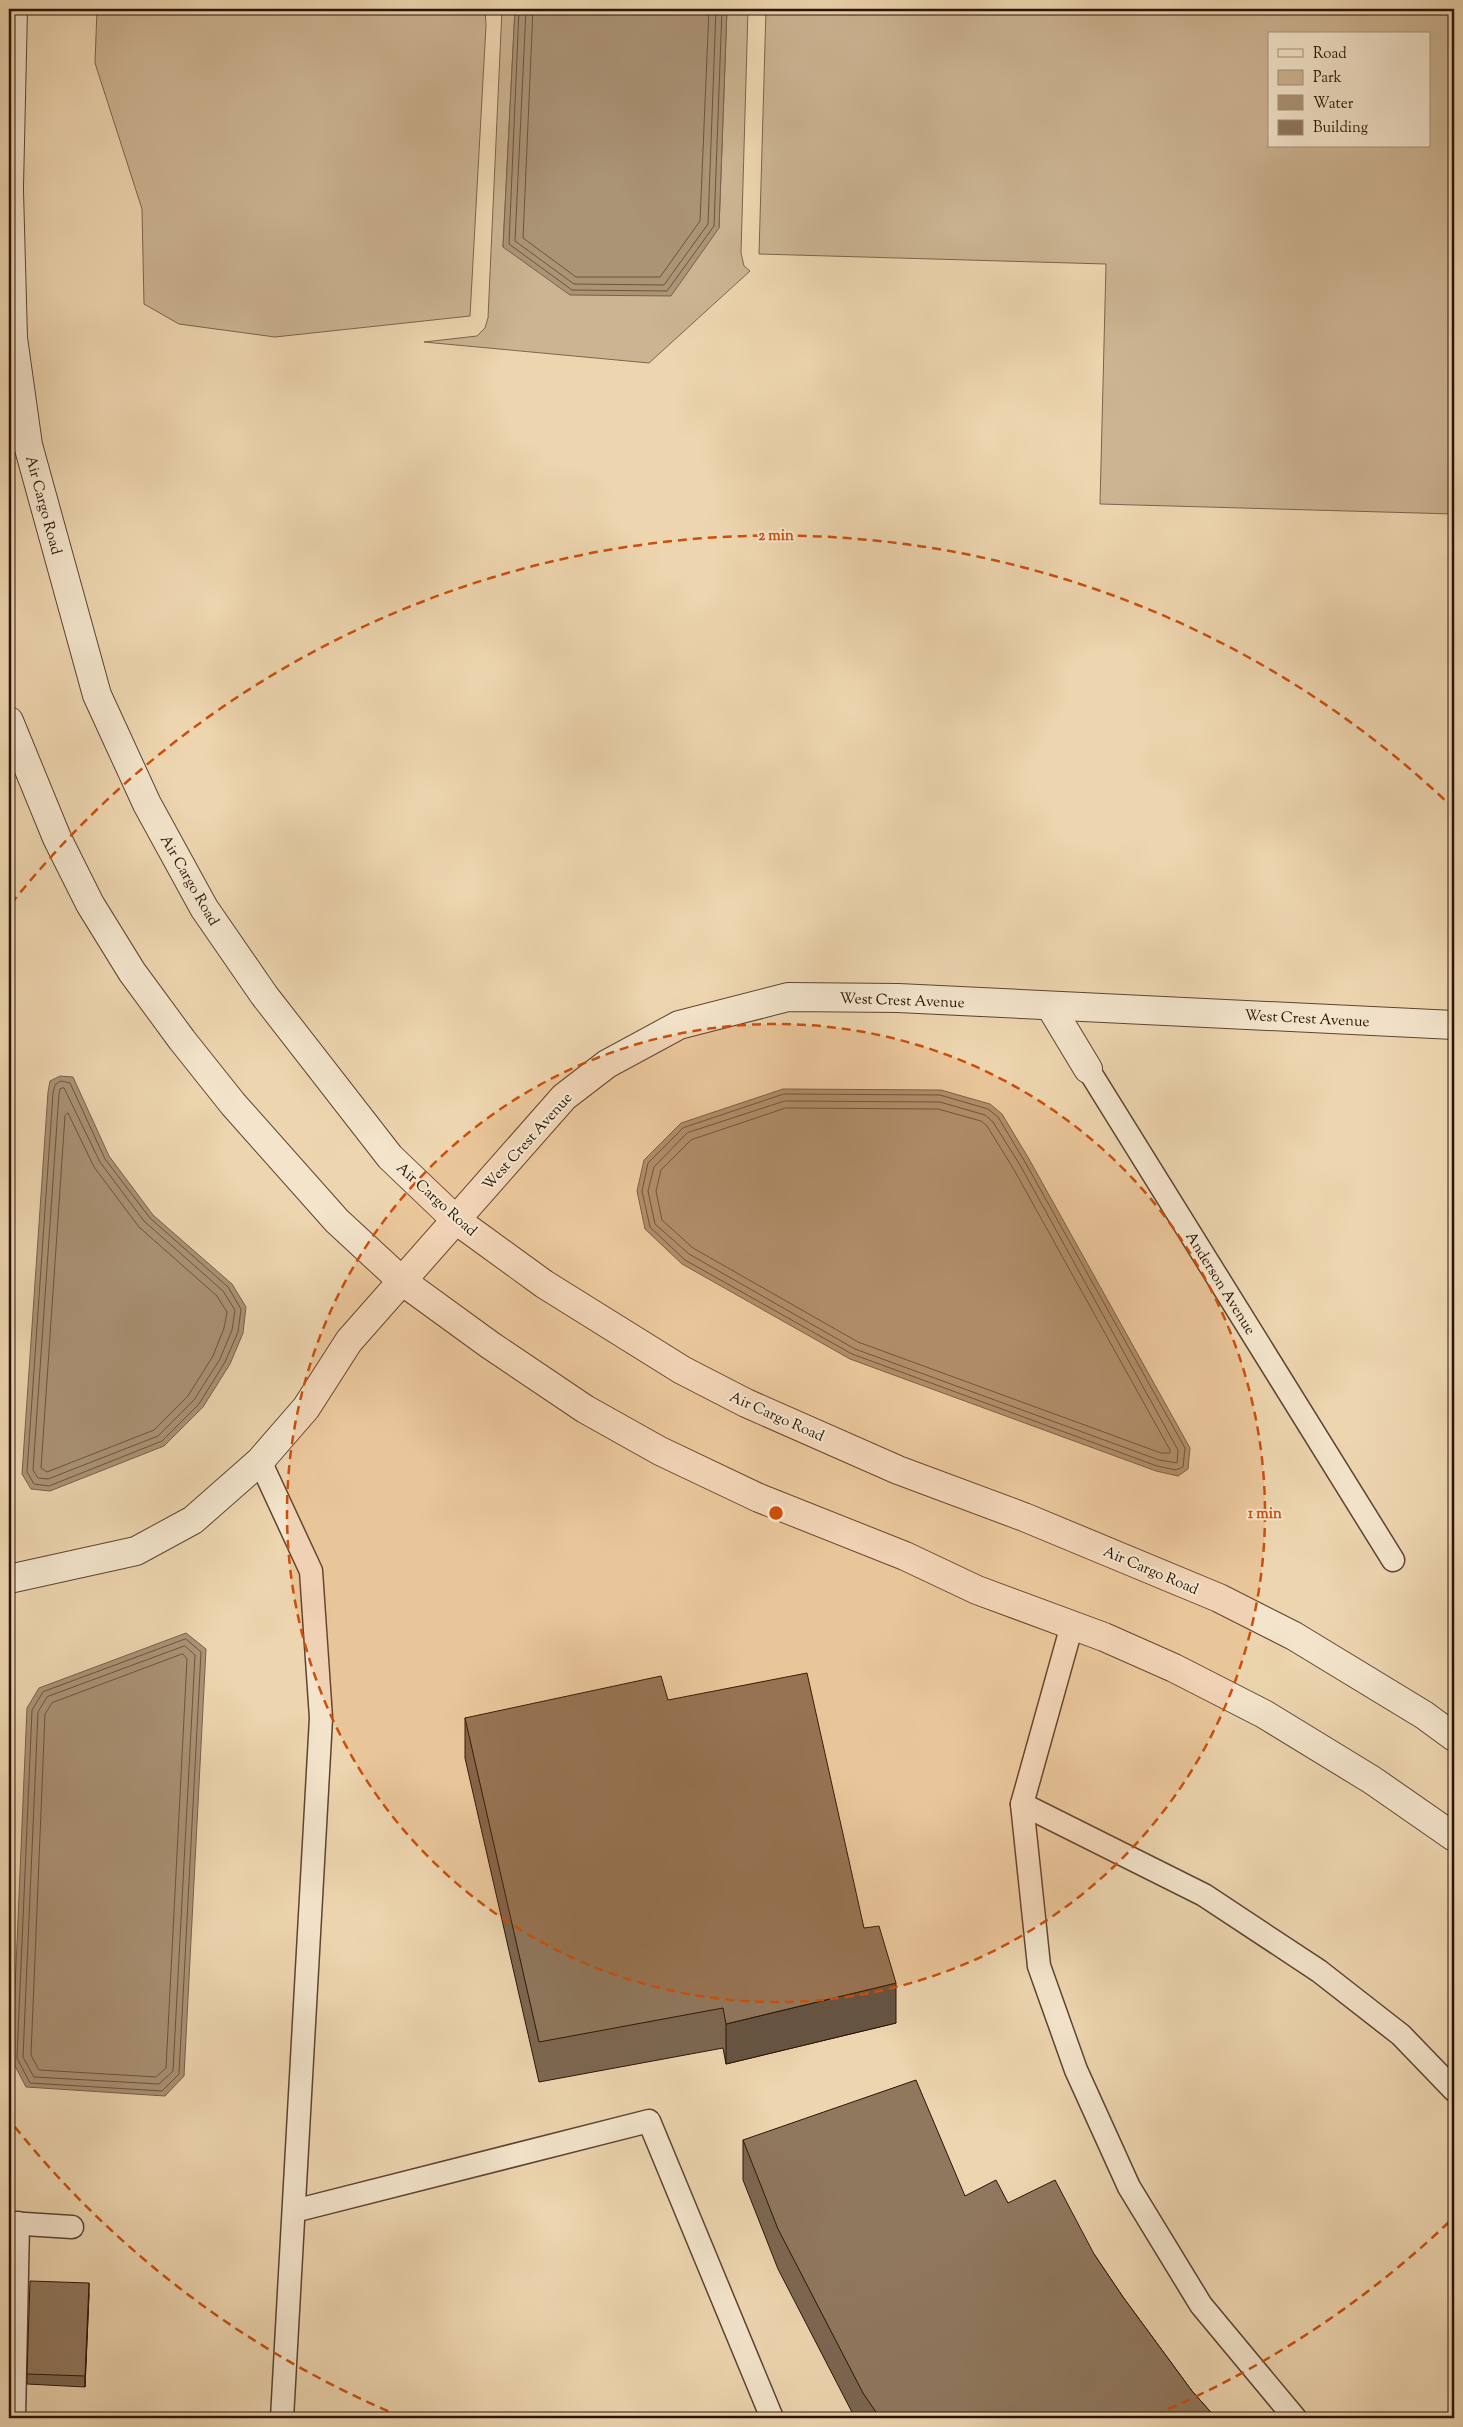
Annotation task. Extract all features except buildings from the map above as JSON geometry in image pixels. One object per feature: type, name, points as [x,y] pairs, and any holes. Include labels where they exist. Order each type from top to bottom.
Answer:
[{"type":"street","points":[[9,186],[13,9]]},
{"type":"street","name":"Air Cargo Road","points":[[9,191],[12,338],[28,445],[97,695],[147,804],[215,924],[264,995],[390,1157],[456,1220],[544,1284],[682,1370],[746,1403],[898,1470],[1024,1518],[1219,1598],[1294,1636],[1424,1715],[1454,1737]]},
{"type":"street","points":[[9,720],[57,838],[90,904],[132,972],[182,1040],[233,1104],[337,1221],[402,1281],[490,1345],[585,1409],[660,1450],[759,1498],[905,1556],[978,1590],[1072,1625],[1174,1668],[1264,1714],[1372,1780],[1454,1837]]},
{"type":"street","name":"West Crest Avenue","points":[[9,1579],[136,1551],[193,1520],[260,1461],[306,1408],[349,1341],[564,1097],[607,1064],[679,1025],[788,997],[898,998],[1454,1025]]},
{"type":"street","name":"Anderson Avenue","points":[[1050,1006],[1088,1069]]},
{"type":"lane","name":"Anderson Avenue","points":[[1088,1069],[1392,1560]]},
{"type":"lane","points":[[260,1461],[311,1570],[321,1718],[282,2418]]},
{"type":"lane","points":[[1072,1625],[1022,1804],[1039,1966],[1076,2070],[1129,2187],[1201,2305],[1295,2418]]},
{"type":"lane","points":[[1022,1804],[1204,1895],[1319,1971],[1401,2035],[1454,2090]]},
{"type":"lane","points":[[294,2211],[649,2121],[772,2418]]},
{"type":"lane","points":[[14,2418],[14,2223],[72,2227]]},
{"type":"green space","points":[[97,9],[485,9],[486,25],[470,316],[275,337],[179,324],[144,304],[142,209],[95,63]]},
{"type":"green space","points":[[502,9],[515,9],[503,247],[719,228],[727,9],[748,9],[741,253],[744,266],[750,271],[649,363],[424,342],[477,336],[485,328],[488,318]]},
{"type":"green space","points":[[766,9],[1454,9],[1454,514],[1100,504],[1106,264],[759,254]]},
{"type":"water","points":[[515,9],[727,9],[719,228],[671,296],[570,295],[503,247]]},
{"type":"water","points":[[60,1076],[73,1077],[109,1156],[153,1215],[232,1284],[246,1307],[243,1333],[230,1364],[203,1407],[164,1446],[50,1491],[31,1489],[22,1474],[48,1092],[50,1081]]},
{"type":"water","points":[[783,1089],[941,1090],[990,1104],[1002,1114],[1190,1448],[1188,1469],[1178,1476],[1156,1471],[850,1359],[682,1264],[645,1229],[637,1191],[644,1160],[681,1123]]},
{"type":"water","points":[[186,1633],[206,1649],[184,2076],[165,2096],[26,2087],[12,2060],[27,1708],[39,1688]]}]
